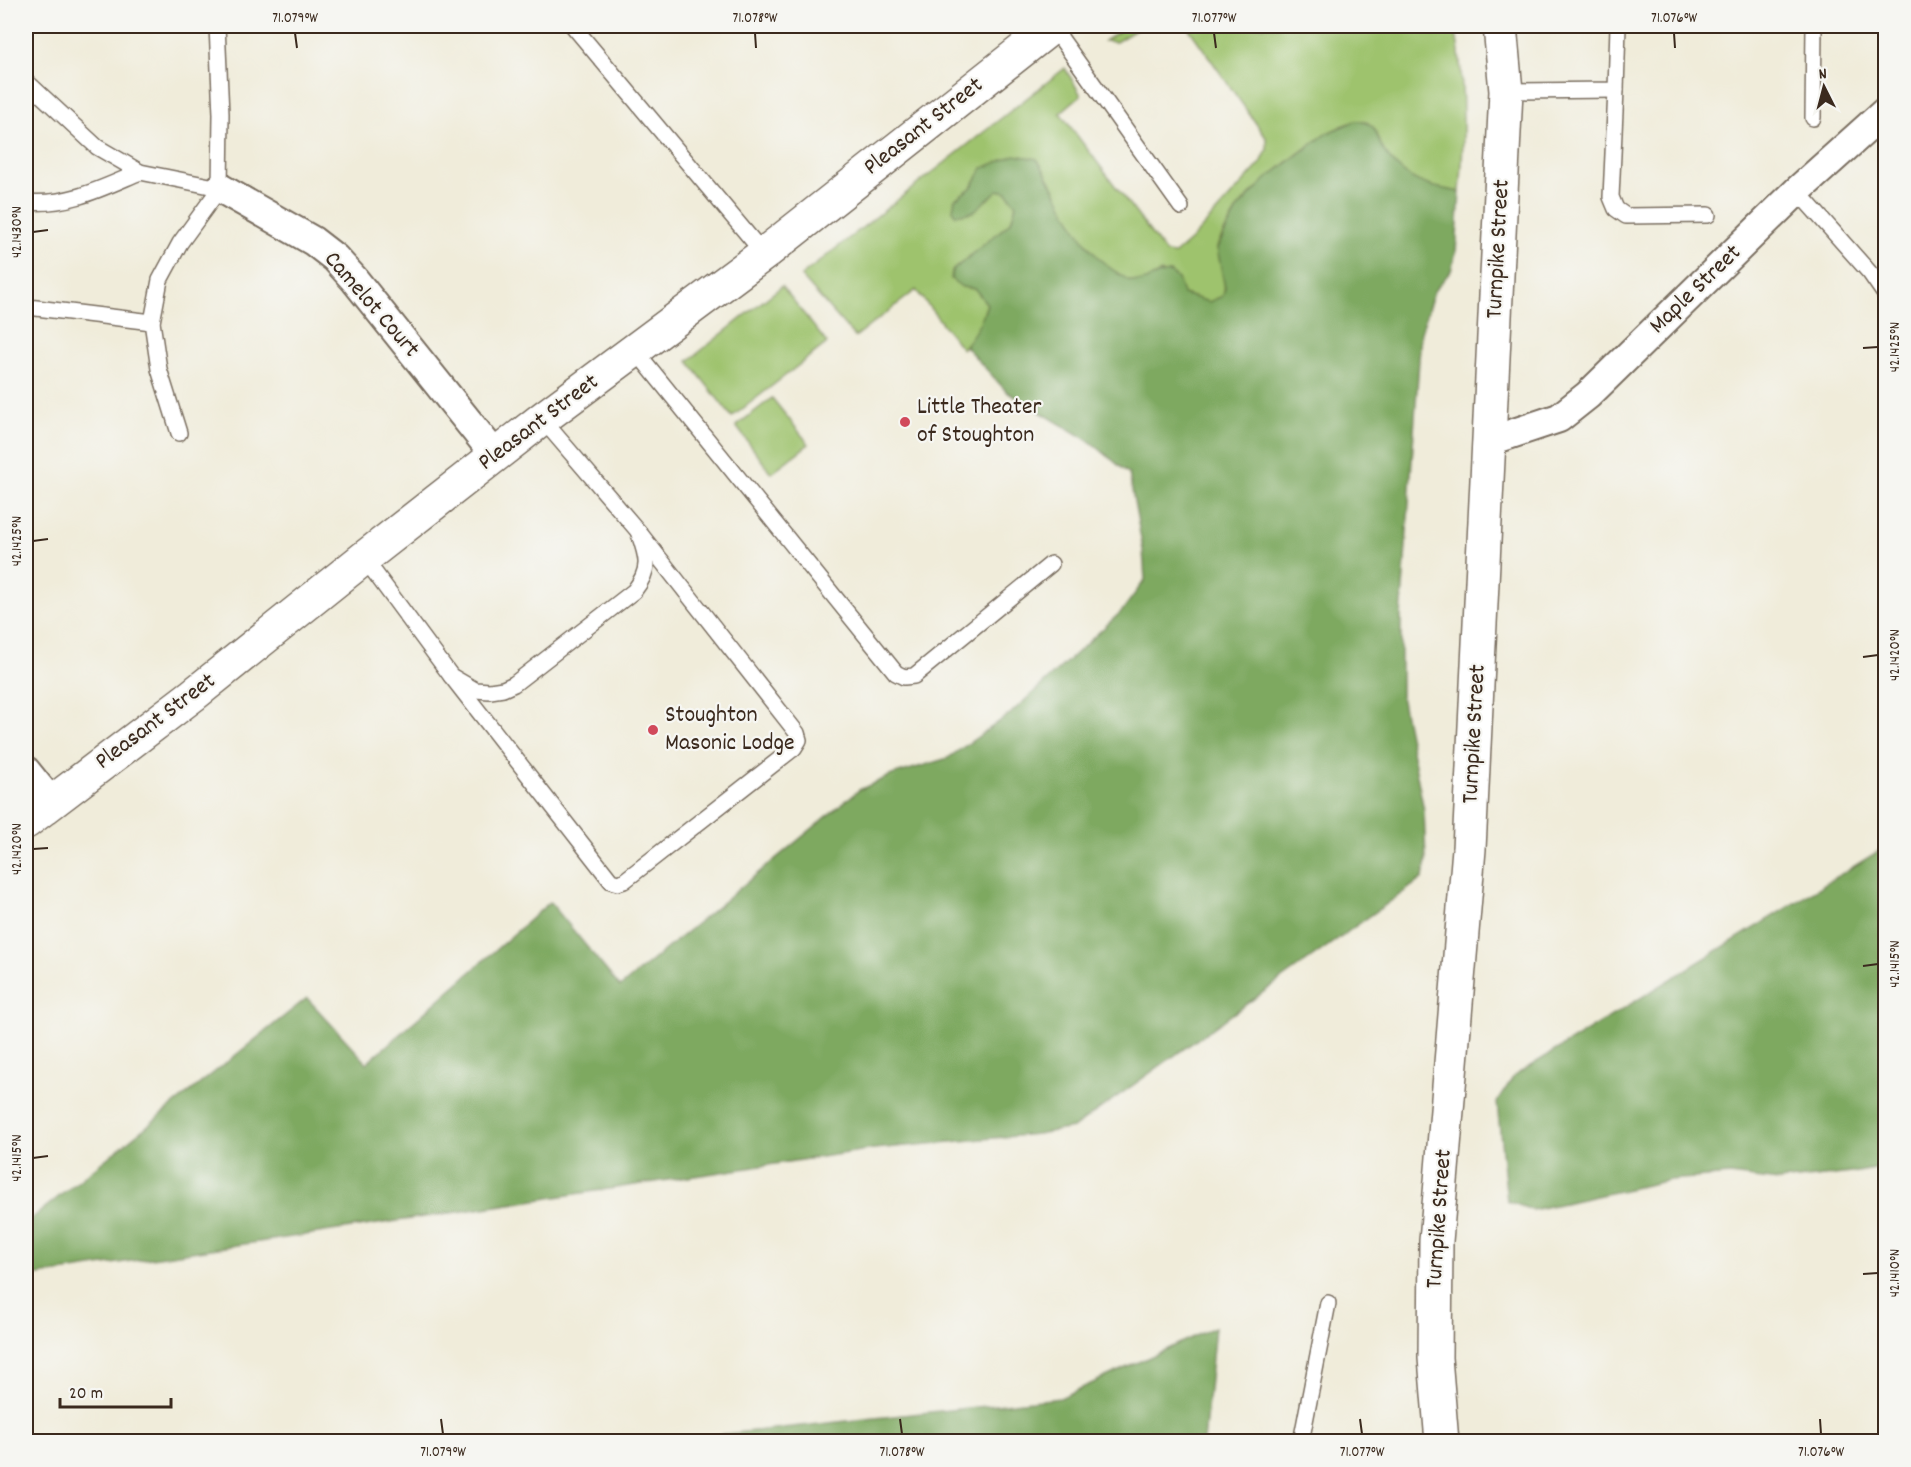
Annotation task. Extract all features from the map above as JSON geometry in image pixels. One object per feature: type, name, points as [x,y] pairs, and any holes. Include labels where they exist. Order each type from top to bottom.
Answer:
[{"type":"street","name":"Pleasant Street","points":[[26,822],[193,695],[542,419],[764,254],[1053,26]]},
{"type":"street","name":"Turnpike Street","points":[[1442,1442],[1435,1358],[1436,1241],[1469,849],[1506,91],[1500,26]]},
{"type":"street","name":"Maple Street","points":[[1490,441],[1559,418],[1588,395],[1797,191],[1886,111]]},
{"type":"street","name":"Camelot Court","points":[[220,188],[314,241],[335,258],[495,456]]},
{"type":"street","points":[[26,771],[51,802]]},
{"type":"lane","points":[[179,433],[159,369],[152,322],[160,280],[180,243],[220,188],[221,114],[217,26]]},
{"type":"lane","points":[[573,26],[764,254]]},
{"type":"lane","points":[[1053,26],[1181,207]]},
{"type":"lane","points":[[1618,26],[1611,197],[1616,209],[1626,216],[1708,215]]},
{"type":"lane","points":[[1813,118],[1814,26]]},
{"type":"lane","points":[[26,81],[97,147],[140,172],[220,188]]},
{"type":"lane","points":[[1506,91],[1616,90]]},
{"type":"lane","points":[[26,202],[57,203],[91,193],[140,172]]},
{"type":"lane","points":[[1797,191],[1870,273],[1886,296]]},
{"type":"lane","points":[[28,307],[152,322]]},
{"type":"lane","points":[[635,350],[896,673],[904,677],[914,676],[1051,564]]},
{"type":"lane","points":[[364,558],[451,676],[611,880],[618,883],[624,881],[653,859],[794,748],[799,740],[797,733],[638,531],[542,419]]},
{"type":"lane","points":[[451,676],[475,690],[503,689],[514,684],[634,591],[644,579],[647,564],[638,531]]},
{"type":"lane","points":[[1300,1442],[1328,1304]]},
{"type":"green space","points":[[1127,26],[1142,26],[1116,42],[1104,41]]},
{"type":"green space","points":[[1187,26],[1455,26],[1461,67],[1463,108],[1460,192],[1423,184],[1403,172],[1387,156],[1376,132],[1368,123],[1356,121],[1340,127],[1300,152],[1262,183],[1239,207],[1217,247],[1223,271],[1223,296],[1209,302],[1183,294],[1178,279],[1161,272],[1141,282],[1123,278],[1106,267],[1081,237],[1037,159],[983,168],[971,188],[955,199],[988,200],[997,190],[1007,192],[1016,205],[1011,222],[952,271],[962,287],[975,289],[987,304],[978,329],[962,349],[916,290],[855,337],[801,276],[1065,68],[1081,95],[1060,113],[1166,253],[1175,254],[1191,240],[1261,163],[1267,150],[1267,139]]},
{"type":"green space","points":[[1355,121],[1373,127],[1386,153],[1413,179],[1460,192],[1456,252],[1451,271],[1434,291],[1421,332],[1401,617],[1401,696],[1424,810],[1426,861],[1423,878],[1073,1128],[1037,1134],[874,1149],[26,1277],[26,1223],[307,998],[367,1063],[550,902],[620,987],[859,790],[892,775],[948,758],[1011,713],[1122,611],[1145,580],[1143,550],[1129,474],[1092,443],[1007,392],[965,346],[978,326],[987,304],[975,289],[962,287],[951,279],[952,271],[1011,222],[1016,205],[1007,192],[998,190],[973,212],[955,215],[953,209],[955,199],[971,188],[983,168],[1015,155],[1037,159],[1081,237],[1104,263],[1131,281],[1142,281],[1170,272],[1178,279],[1183,294],[1209,302],[1223,296],[1225,288],[1217,248],[1238,208],[1266,179],[1327,133]]},
{"type":"green space","points":[[782,286],[827,343],[732,417],[688,361]]},
{"type":"green space","points":[[772,398],[809,444],[771,473],[736,426]]},
{"type":"green space","points":[[1885,847],[1885,1167],[1779,1181],[1730,1175],[1670,1180],[1532,1210],[1507,1201],[1497,1102],[1514,1076]]},
{"type":"green space","points":[[1215,1327],[1204,1441],[661,1441],[1060,1398]]},
{"type":"place","name":"Little Theater of Stoughton","points":[[905,422]]},
{"type":"place","name":"Stoughton Masonic Lodge","points":[[653,730]]}]
